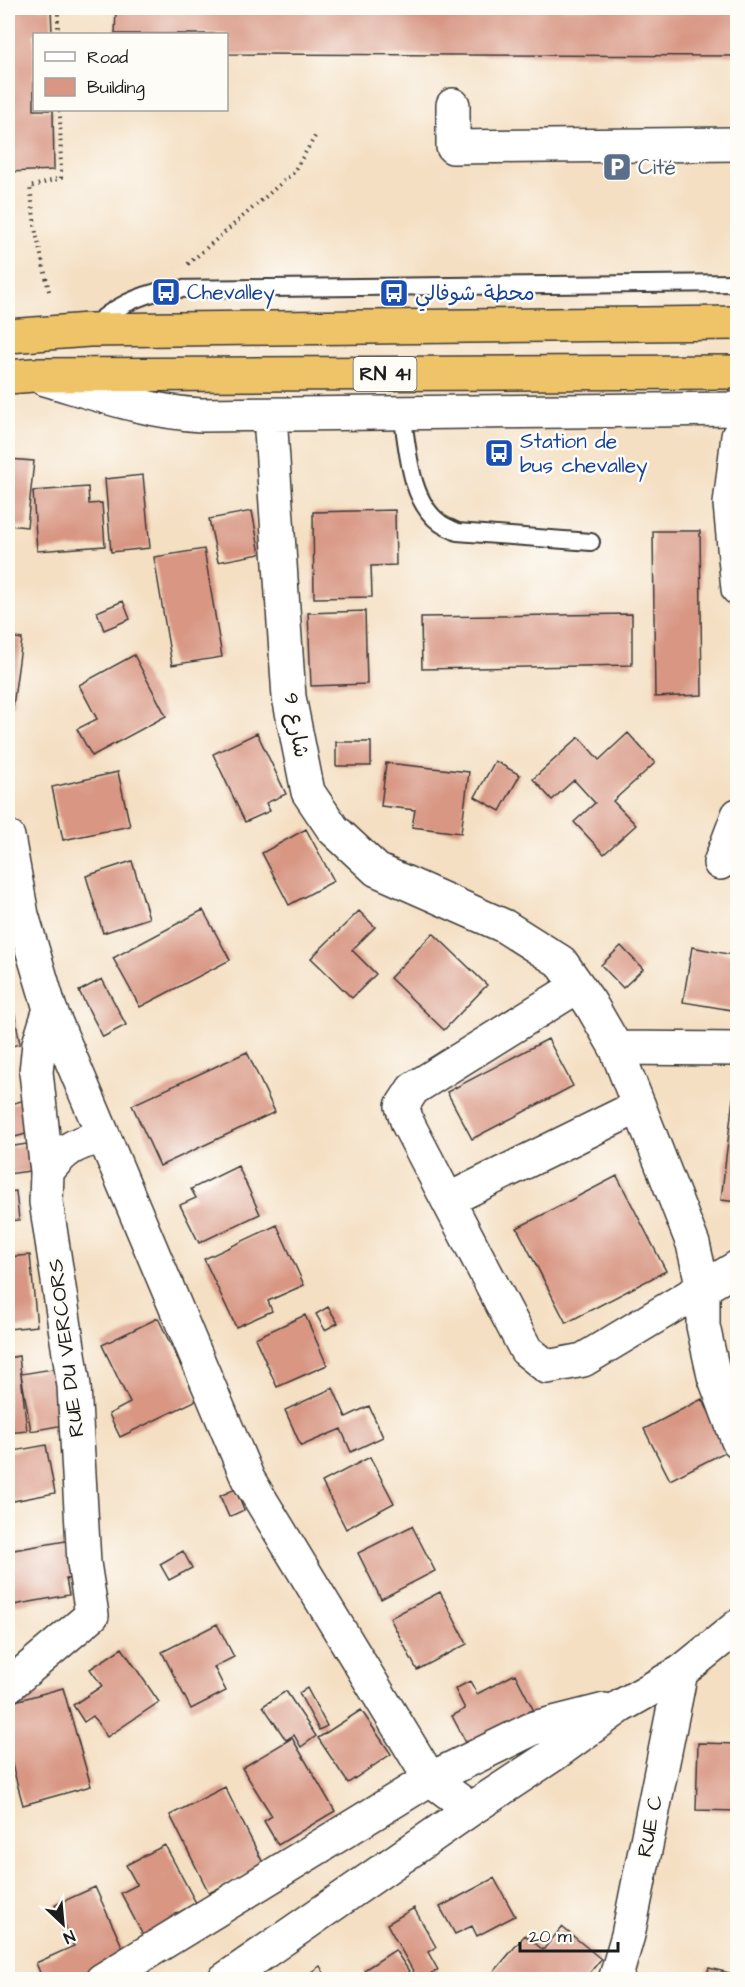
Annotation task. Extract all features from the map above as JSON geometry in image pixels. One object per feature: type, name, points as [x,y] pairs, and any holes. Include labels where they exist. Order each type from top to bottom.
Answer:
[{"type":"highway","name":"RN 41","points":[[8,336],[89,330],[738,323]]},
{"type":"highway","name":"RN 41","points":[[20,376],[738,372]]},
{"type":"street","points":[[453,105],[453,147],[738,144]]},
{"type":"street","points":[[20,376],[143,408],[172,413],[270,416],[738,409]]},
{"type":"street","name":"شارع 9","points":[[270,416],[289,697],[308,792],[333,829],[377,870],[504,926],[561,962],[578,986],[616,1048],[693,1244],[703,1287],[703,1326],[712,1366],[738,1441]]},
{"type":"street","points":[[738,436],[730,504],[738,589]]},
{"type":"street","points":[[720,862],[738,815]]},
{"type":"street","points":[[8,837],[22,915],[50,1010],[248,1479],[430,1779],[471,1809]]},
{"type":"street","points":[[578,986],[412,1089],[402,1106],[408,1124],[526,1350],[547,1367],[583,1360],[738,1266]]},
{"type":"street","name":"RUE DU VERCORS","points":[[8,1686],[92,1615],[84,1563],[74,1386],[46,1202],[46,1172],[36,1072],[39,1044],[50,1010]]},
{"type":"street","points":[[616,1048],[738,1049]]},
{"type":"street","points":[[448,1200],[639,1106]]},
{"type":"street","points":[[46,1172],[71,1146],[103,1137]]},
{"type":"street","points":[[224,1980],[621,1706],[681,1672],[738,1626]]},
{"type":"street","name":"RUE C","points":[[615,1980],[628,1935],[681,1672]]},
{"type":"street","points":[[102,1980],[430,1779],[534,1728],[621,1706]]},
{"type":"lane","points":[[89,330],[105,315],[125,302],[168,289],[738,283]]},
{"type":"lane","points":[[402,413],[414,479],[424,505],[440,523],[458,532],[591,542]]},
{"type":"path","points":[[58,8],[58,33]]},
{"type":"path","points":[[49,291],[36,233],[30,187],[61,178],[60,111]]},
{"type":"path","points":[[182,269],[293,173],[316,135]]},
{"type":"building","points":[[8,8],[51,8],[52,33],[33,33],[33,111],[53,111],[54,170],[8,172]]},
{"type":"building","points":[[116,8],[738,8],[738,56],[228,54],[228,33],[115,33]]},
{"type":"building","points":[[8,459],[34,461],[27,527],[8,525]]},
{"type":"building","points":[[143,475],[150,548],[111,552],[105,479]]},
{"type":"building","points":[[88,487],[89,504],[102,503],[105,546],[37,551],[33,491]]},
{"type":"building","points":[[395,510],[396,565],[371,566],[372,597],[314,598],[313,512]]},
{"type":"building","points":[[252,511],[260,554],[218,562],[209,519]]},
{"type":"building","points":[[653,531],[700,531],[702,695],[655,697]]},
{"type":"building","points":[[204,549],[222,657],[172,665],[154,557]]},
{"type":"building","points":[[123,601],[130,619],[104,630],[97,612]]},
{"type":"building","points":[[365,611],[367,684],[311,686],[308,613]]},
{"type":"building","points":[[632,614],[632,665],[422,669],[421,617]]},
{"type":"building","points":[[8,637],[22,639],[13,706],[8,705]]},
{"type":"building","points":[[134,655],[166,716],[92,756],[77,729],[97,719],[79,685]]},
{"type":"building","points":[[257,733],[286,794],[266,803],[270,811],[245,822],[213,754]]},
{"type":"building","points":[[628,733],[655,763],[613,801],[636,825],[604,854],[574,822],[595,803],[574,780],[552,800],[533,779],[579,737],[599,760]]},
{"type":"building","points":[[336,742],[371,742],[371,766],[336,766]]},
{"type":"building","points":[[495,761],[520,775],[500,811],[475,797]]},
{"type":"building","points":[[386,763],[469,772],[461,833],[412,827],[415,810],[381,806]]},
{"type":"building","points":[[118,772],[130,826],[63,840],[52,787]]},
{"type":"building","points":[[306,829],[334,881],[289,905],[262,853]]},
{"type":"building","points":[[132,861],[149,918],[103,933],[86,876]]},
{"type":"building","points":[[203,910],[230,960],[140,1007],[113,958]]},
{"type":"building","points":[[359,911],[375,927],[352,950],[376,974],[352,998],[311,958]]},
{"type":"building","points":[[433,933],[487,985],[444,1030],[390,978]]},
{"type":"building","points":[[621,946],[643,969],[623,988],[601,965]]},
{"type":"building","points":[[692,947],[738,956],[738,1011],[683,1002]]},
{"type":"building","points":[[8,979],[20,1044],[8,1047]]},
{"type":"building","points":[[102,979],[126,1025],[103,1037],[79,991]]},
{"type":"building","points":[[548,1039],[573,1086],[472,1139],[447,1092]]},
{"type":"building","points":[[247,1052],[275,1112],[160,1166],[132,1105]]},
{"type":"building","points":[[31,1098],[40,1130],[8,1139],[8,1105]]},
{"type":"building","points":[[733,1098],[738,1098],[738,1202],[721,1200]]},
{"type":"building","points":[[33,1143],[37,1170],[8,1174],[8,1147]]},
{"type":"building","points":[[238,1166],[260,1214],[199,1243],[180,1205],[196,1198],[191,1189]]},
{"type":"building","points":[[617,1176],[666,1271],[566,1323],[517,1228]]},
{"type":"building","points":[[16,1191],[19,1220],[8,1221],[8,1192]]},
{"type":"building","points":[[277,1225],[304,1285],[268,1301],[272,1311],[236,1327],[204,1259]]},
{"type":"building","points":[[30,1255],[37,1326],[8,1329],[8,1257]]},
{"type":"building","points":[[328,1307],[338,1323],[325,1330],[316,1314]]},
{"type":"building","points":[[305,1315],[327,1365],[277,1387],[255,1338]]},
{"type":"building","points":[[158,1318],[197,1400],[120,1437],[109,1414],[130,1403],[102,1345]]},
{"type":"building","points":[[19,1356],[27,1431],[8,1433],[8,1358]]},
{"type":"building","points":[[65,1367],[75,1423],[31,1431],[21,1374]]},
{"type":"building","points":[[333,1388],[346,1417],[369,1406],[383,1437],[351,1452],[341,1429],[301,1446],[285,1410]]},
{"type":"building","points":[[702,1399],[729,1450],[670,1480],[644,1429]]},
{"type":"building","points":[[46,1445],[55,1493],[8,1502],[8,1452]]},
{"type":"building","points":[[370,1457],[394,1503],[346,1529],[322,1482]]},
{"type":"building","points":[[235,1489],[244,1510],[229,1517],[220,1496]]},
{"type":"building","points":[[412,1526],[435,1571],[381,1599],[358,1553]]},
{"type":"building","points":[[77,1539],[84,1577],[66,1579],[69,1595],[8,1606],[8,1551]]},
{"type":"building","points":[[183,1551],[192,1568],[169,1580],[160,1564]]},
{"type":"building","points":[[440,1592],[467,1644],[417,1670],[390,1618]]},
{"type":"building","points":[[217,1624],[234,1657],[214,1667],[226,1691],[191,1709],[162,1652]]},
{"type":"building","points":[[122,1648],[159,1702],[107,1737],[93,1716],[84,1722],[73,1705],[102,1686],[90,1669]]},
{"type":"building","points":[[515,1674],[535,1713],[469,1748],[452,1716],[465,1709],[455,1689],[470,1681],[477,1694]]},
{"type":"building","points":[[63,1688],[91,1786],[23,1805],[8,1750],[8,1703]]},
{"type":"building","points":[[307,1688],[327,1726],[319,1730],[299,1693]]},
{"type":"building","points":[[286,1691],[316,1736],[301,1747],[294,1735],[286,1740],[263,1706]]},
{"type":"building","points":[[361,1710],[391,1754],[348,1783],[318,1738]]},
{"type":"building","points":[[292,1738],[335,1811],[278,1845],[264,1821],[272,1816],[242,1768]]},
{"type":"building","points":[[698,1743],[738,1744],[738,1811],[696,1810]]},
{"type":"building","points":[[225,1787],[264,1865],[209,1893],[170,1815]]},
{"type":"building","points":[[165,1845],[196,1903],[176,1914],[183,1928],[148,1945],[121,1893],[137,1885],[126,1865]]},
{"type":"building","points":[[494,1878],[515,1916],[477,1936],[472,1926],[455,1934],[440,1907]]},
{"type":"building","points":[[95,1887],[127,1957],[79,1980],[43,1980],[36,1963],[74,1946],[55,1905]]},
{"type":"building","points":[[414,1908],[436,1947],[428,1952],[438,1970],[421,1980],[418,1980],[387,1924]]},
{"type":"building","points":[[562,1927],[601,1959],[584,1980],[487,1980],[525,1935],[543,1950]]},
{"type":"building","points":[[395,1950],[415,1980],[370,1980],[364,1970]]},
{"type":"building","points":[[320,1966],[328,1980],[299,1980]]},
{"type":"building","points":[[709,1968],[738,1975],[738,1980],[705,1980]]},
{"type":"place","name":"Cité","points":[[617,167]]},
{"type":"place","name":"Chevalley","points":[[166,292]]},
{"type":"place","name":"محطة شوفالي","points":[[394,293]]},
{"type":"place","name":"Station de bus chevalley","points":[[499,453]]}]
